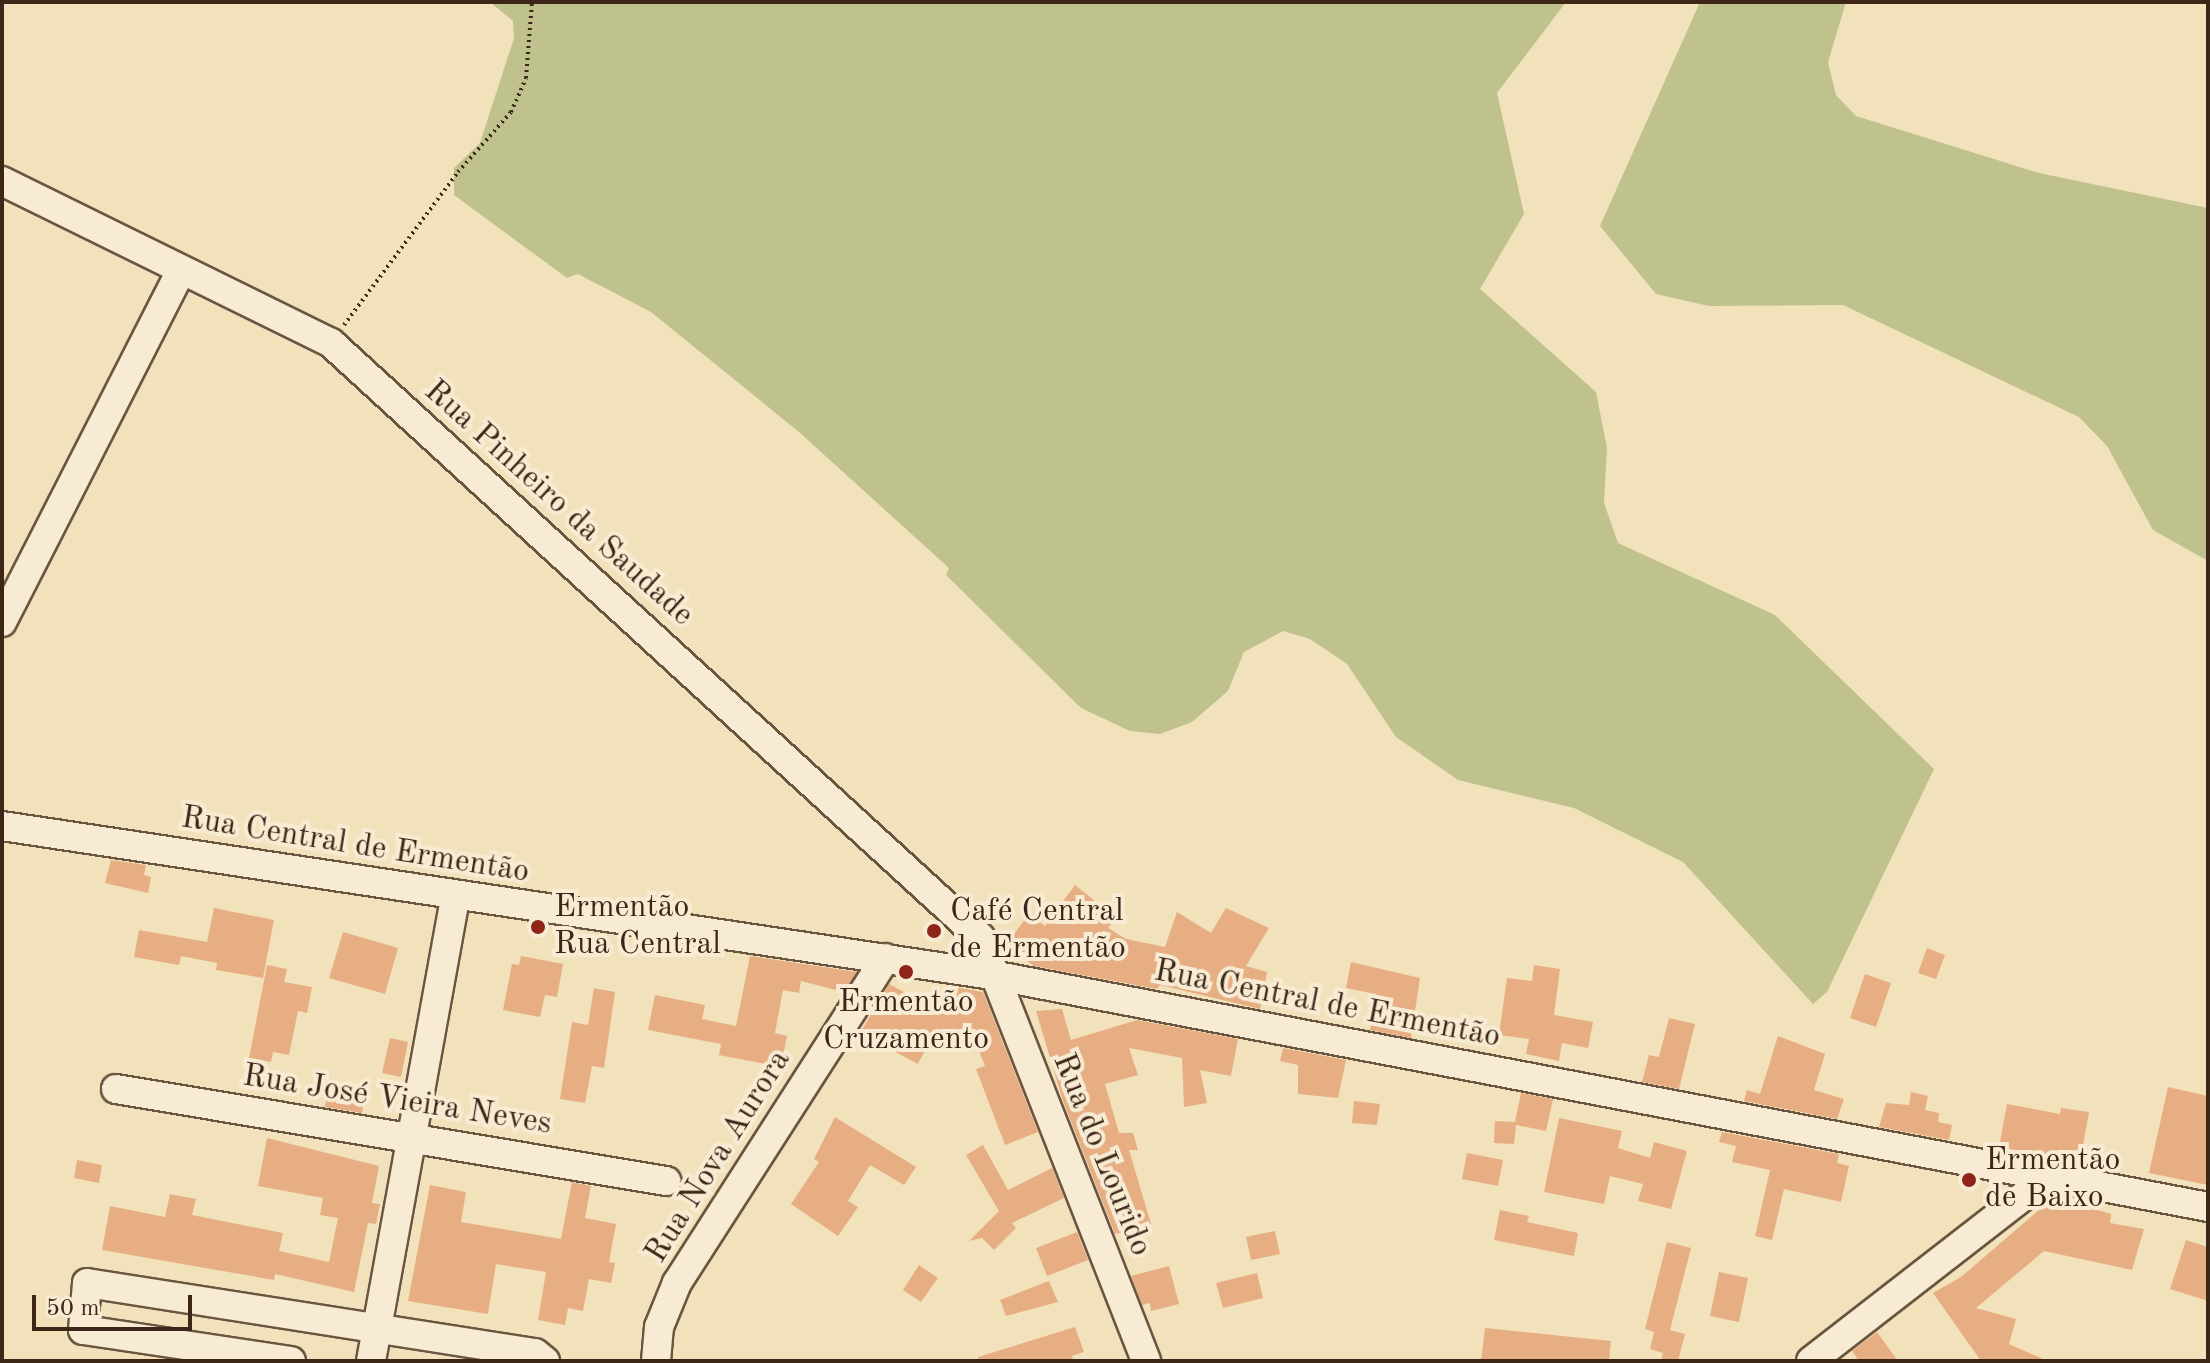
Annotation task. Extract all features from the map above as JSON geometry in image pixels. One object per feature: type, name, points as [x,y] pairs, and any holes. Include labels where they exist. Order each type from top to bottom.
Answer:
[{"type":"street","name":"Rua Pinheiro da Saudade","points":[[2,181],[331,343],[980,937],[992,975]]},
{"type":"street","points":[[2,622],[181,271]]},
{"type":"street","name":"Rua Central de Ermentão","points":[[2,826],[455,897],[992,975],[2208,1207]]},
{"type":"street","points":[[371,1361],[455,897]]},
{"type":"street","name":"Rua Nova Aurora","points":[[656,1361],[659,1327],[677,1283],[886,958]]},
{"type":"street","name":"Rua do Lourido","points":[[992,975],[1146,1361]]},
{"type":"street","name":"Rua José Vieira Neves","points":[[116,1089],[666,1181]]},
{"type":"street","points":[[1811,1361],[2026,1194],[2037,1175]]},
{"type":"street","points":[[291,1361],[152,1351],[83,1330],[87,1283],[535,1353],[545,1361]]},
{"type":"path","points":[[331,343],[458,172],[511,112],[526,78],[532,2]]},
{"type":"green space","points":[[490,2],[1566,2],[1497,93],[1524,214],[1480,289],[1596,392],[1607,448],[1604,503],[1618,543],[1775,615],[1934,769],[1827,992],[1813,1004],[1683,862],[1574,808],[1458,780],[1396,737],[1347,664],[1310,639],[1283,631],[1244,652],[1228,691],[1192,722],[1160,734],[1130,731],[1081,708],[946,575],[949,568],[799,432],[651,312],[578,274],[567,278],[454,195],[454,168],[480,143],[514,38],[513,21]]},
{"type":"green space","points":[[1700,2],[1846,2],[1828,62],[1836,95],[1856,116],[2039,173],[2208,208],[2208,561],[2153,530],[2107,446],[2079,417],[1843,305],[1709,306],[1656,294],[1600,226]]},
{"type":"building","points":[[111,860],[146,865],[144,875],[151,877],[148,893],[105,883]]},
{"type":"building","points":[[1075,885],[1116,918],[1108,928],[1126,939],[1165,947],[1177,912],[1211,933],[1226,908],[1269,928],[1246,966],[1267,972],[1260,1009],[1160,985],[1157,989],[1034,966],[1006,945],[1029,914],[1045,926]]},
{"type":"building","points":[[214,908],[274,920],[263,978],[216,970],[217,963],[181,956],[179,965],[134,957],[139,930],[207,942]]},
{"type":"building","points":[[343,932],[398,948],[385,994],[329,978]]},
{"type":"building","points":[[1927,948],[1945,955],[1936,979],[1918,973]]},
{"type":"building","points":[[521,956],[563,964],[557,997],[545,995],[540,1017],[503,1010],[512,964],[519,965]]},
{"type":"building","points":[[750,956],[857,972],[844,992],[801,981],[799,993],[783,990],[775,1033],[787,1036],[781,1067],[719,1055],[721,1044],[648,1030],[655,995],[705,1005],[702,1019],[736,1026]]},
{"type":"building","points":[[1351,962],[1420,978],[1411,1038],[1370,1030],[1376,994],[1346,988]]},
{"type":"building","points":[[267,965],[287,969],[284,982],[312,987],[307,1013],[298,1011],[289,1055],[273,1052],[271,1062],[249,1058]]},
{"type":"building","points":[[1534,965],[1560,969],[1554,1015],[1593,1022],[1588,1048],[1562,1043],[1559,1061],[1526,1054],[1529,1039],[1499,1035],[1507,978],[1532,981]]},
{"type":"building","points":[[1865,974],[1891,983],[1876,1027],[1850,1018]]},
{"type":"building","points":[[889,984],[940,1011],[949,986],[983,992],[1038,1132],[1005,1145],[976,1069],[985,1066],[972,1033],[951,1041],[933,1035],[918,1064],[860,1033]]},
{"type":"building","points":[[594,988],[615,992],[604,1068],[592,1066],[585,1103],[560,1099],[572,1022],[588,1025]]},
{"type":"building","points":[[1062,1009],[1071,1040],[1137,1020],[1238,1039],[1231,1076],[1200,1070],[1207,1103],[1184,1107],[1182,1058],[1129,1048],[1138,1075],[1105,1084],[1119,1133],[1133,1133],[1138,1150],[1129,1150],[1151,1224],[1115,1234],[1063,1101],[1036,1011]]},
{"type":"building","points":[[1669,1018],[1695,1024],[1679,1089],[1642,1082],[1649,1055],[1659,1057]]},
{"type":"building","points":[[1778,1036],[1825,1054],[1814,1090],[1844,1099],[1837,1119],[1744,1101],[1747,1090],[1760,1094]]},
{"type":"building","points":[[390,1038],[408,1042],[401,1077],[382,1073]]},
{"type":"building","points":[[1283,1048],[1346,1060],[1338,1098],[1298,1094],[1298,1065],[1280,1061]]},
{"type":"building","points":[[2168,1087],[2208,1096],[2208,1185],[2149,1173]]},
{"type":"building","points":[[328,1090],[365,1097],[362,1113],[325,1107]]},
{"type":"building","points":[[1911,1092],[1928,1096],[1925,1110],[1939,1113],[1938,1122],[1952,1125],[1949,1140],[1879,1127],[1886,1103],[1909,1105]]},
{"type":"building","points":[[1521,1093],[1553,1099],[1546,1131],[1516,1125],[1514,1144],[1494,1143],[1495,1121],[1515,1122]]},
{"type":"building","points":[[1354,1101],[1380,1104],[1377,1125],[1352,1123]]},
{"type":"building","points":[[2007,1104],[2060,1114],[2061,1108],[2089,1112],[2080,1162],[1999,1147]]},
{"type":"building","points":[[835,1117],[916,1167],[904,1185],[870,1165],[848,1201],[858,1207],[838,1236],[791,1204],[819,1162],[814,1159]]},
{"type":"building","points":[[1559,1118],[1622,1131],[1618,1148],[1650,1158],[1654,1142],[1687,1151],[1671,1209],[1638,1201],[1643,1184],[1610,1176],[1604,1204],[1544,1192]]},
{"type":"building","points":[[1722,1132],[1839,1154],[1837,1163],[1849,1166],[1841,1202],[1784,1189],[1772,1240],[1755,1236],[1770,1170],[1732,1162],[1736,1146],[1719,1142]]},
{"type":"building","points":[[267,1138],[379,1166],[372,1203],[380,1204],[376,1224],[368,1223],[354,1292],[275,1274],[274,1280],[102,1250],[110,1206],[165,1217],[170,1194],[196,1199],[192,1215],[283,1233],[279,1251],[329,1262],[338,1218],[320,1215],[323,1198],[258,1186]]},
{"type":"building","points":[[983,1145],[1008,1190],[1052,1168],[1064,1198],[1012,1223],[1016,1228],[994,1250],[982,1238],[969,1241],[999,1211],[966,1155]]},
{"type":"building","points":[[1467,1153],[1503,1160],[1498,1186],[1462,1179]]},
{"type":"building","points":[[77,1160],[102,1165],[99,1183],[74,1178]]},
{"type":"building","points":[[572,1182],[591,1186],[585,1218],[616,1224],[609,1262],[615,1263],[611,1283],[589,1279],[583,1311],[568,1308],[565,1325],[538,1320],[546,1272],[496,1264],[488,1314],[408,1301],[430,1185],[466,1192],[461,1222],[561,1239]]},
{"type":"building","points":[[2054,1197],[2111,1214],[2110,1223],[2144,1229],[2132,1270],[2044,1251],[1976,1308],[2016,1319],[2009,1344],[2048,1361],[1981,1361],[1933,1293],[1961,1277]]},
{"type":"building","points":[[1500,1210],[1529,1216],[1527,1222],[1578,1233],[1574,1256],[1494,1240]]},
{"type":"building","points":[[1275,1231],[1280,1254],[1251,1260],[1246,1237]]},
{"type":"building","points":[[1077,1232],[1088,1260],[1047,1276],[1036,1248]]},
{"type":"building","points":[[2186,1240],[2208,1247],[2208,1301],[2170,1289]]},
{"type":"building","points":[[1667,1242],[1691,1248],[1670,1330],[1685,1334],[1678,1361],[1661,1361],[1663,1353],[1650,1349],[1654,1332],[1645,1329]]},
{"type":"building","points":[[919,1265],[938,1278],[921,1302],[903,1290]]},
{"type":"building","points":[[1169,1266],[1179,1304],[1151,1311],[1150,1303],[1142,1305],[1131,1276]]},
{"type":"building","points":[[1719,1272],[1748,1278],[1739,1322],[1710,1316]]},
{"type":"building","points":[[1257,1273],[1263,1298],[1223,1308],[1216,1283]]},
{"type":"building","points":[[1049,1281],[1058,1302],[1006,1316],[1000,1300]]},
{"type":"building","points":[[1075,1327],[1084,1352],[1072,1356],[1073,1361],[978,1361],[978,1357]]},
{"type":"building","points":[[1485,1328],[1611,1341],[1609,1361],[1481,1361]]},
{"type":"building","points":[[1877,1332],[1898,1361],[1859,1361],[1852,1351]]},
{"type":"place","name":"Ermentão Rua Central","points":[[538,927]]},
{"type":"place","name":"Café Central de Ermentão","points":[[934,931]]},
{"type":"place","name":"Ermentão Cruzamento","points":[[906,972]]},
{"type":"place","name":"Ermentão de Baixo","points":[[1969,1180]]}]
